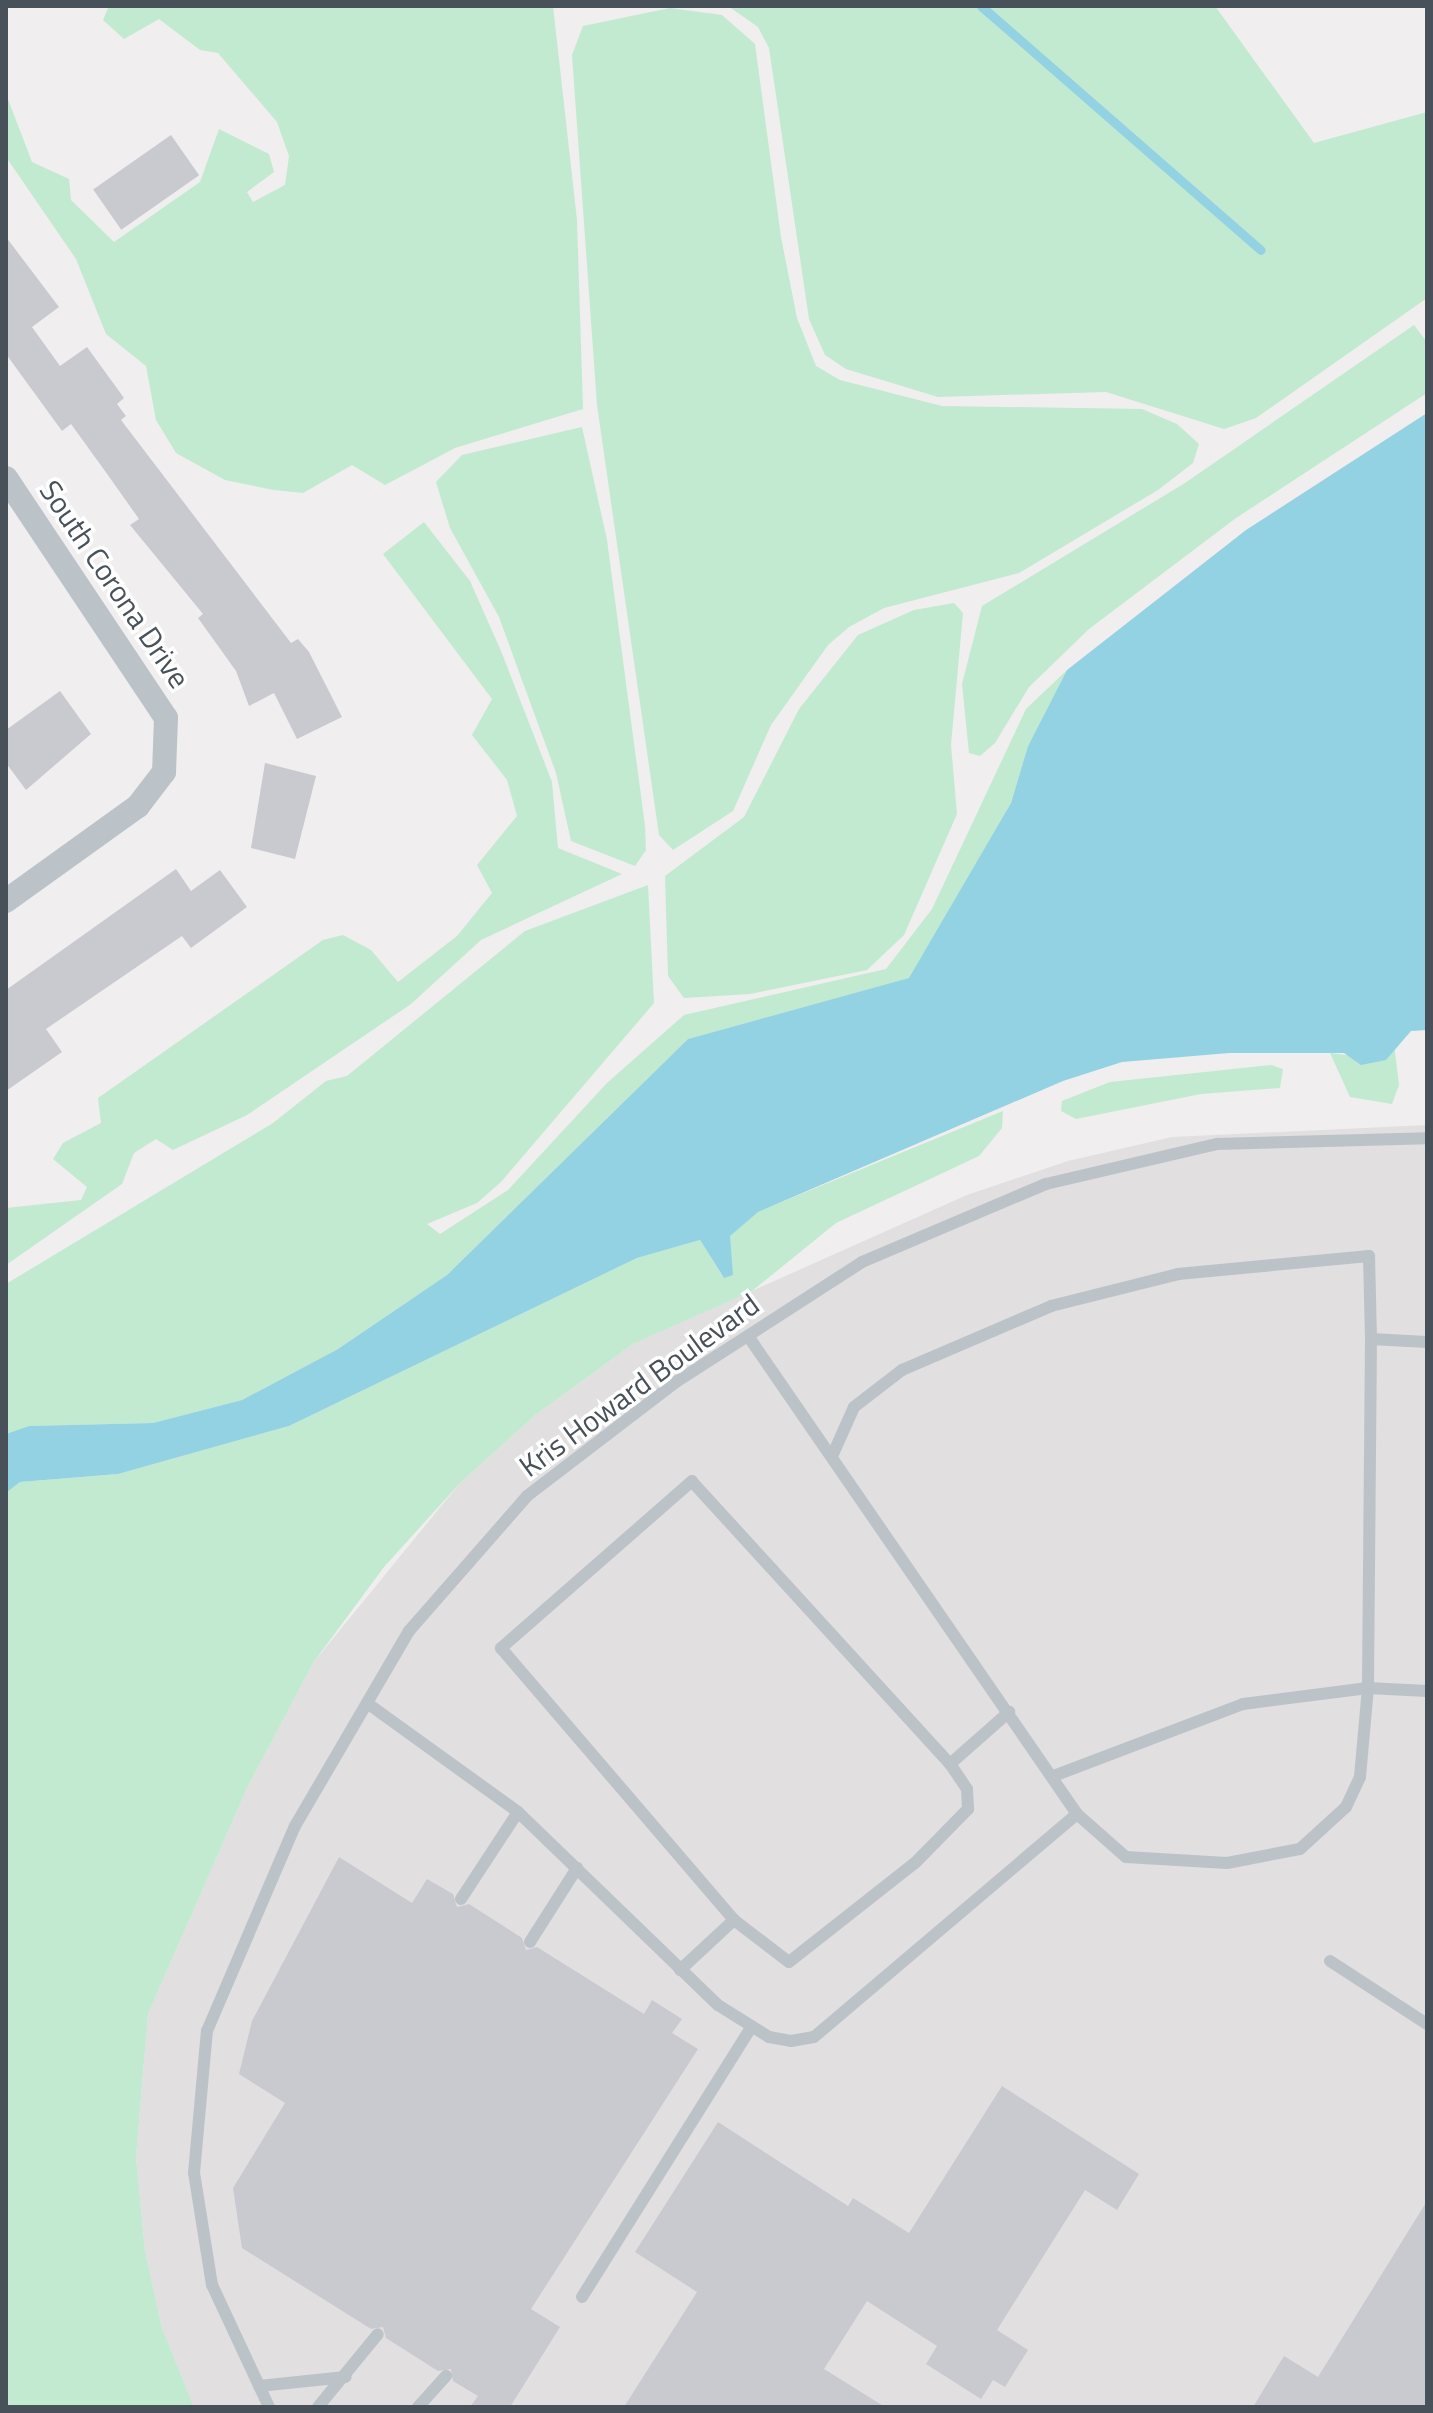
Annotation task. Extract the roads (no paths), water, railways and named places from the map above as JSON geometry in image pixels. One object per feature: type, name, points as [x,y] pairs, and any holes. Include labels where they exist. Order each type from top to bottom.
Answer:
[{"type":"street","name":"South Corona Drive","points":[[6,478],[166,718],[164,772],[138,806],[10,898]]},
{"type":"lane","name":"Kris Howard Boulevard","points":[[269,2407],[212,2285],[194,2173],[207,2031],[295,1826],[409,1631],[527,1496],[748,1336],[862,1262],[1046,1184],[1217,1144],[1427,1138]]},
{"type":"lane","points":[[748,1336],[833,1454],[1077,1814],[1101,1842],[1156,1862],[1227,1863],[1300,1849],[1346,1807],[1360,1777],[1368,1688],[1369,1256],[1178,1274],[1051,1306],[902,1370],[854,1407],[833,1454]]},
{"type":"lane","points":[[1371,1339],[1427,1342]]},
{"type":"lane","points":[[692,1481],[950,1764],[967,1789],[968,1809],[814,1949],[789,1962],[734,1920],[501,1648],[692,1481]]},
{"type":"lane","points":[[1053,1776],[1243,1704],[1368,1688],[1427,1691]]},
{"type":"lane","points":[[367,1703],[518,1812],[680,1970],[751,2028],[791,2041],[814,2037],[1077,1814]]},
{"type":"lane","points":[[950,1764],[1009,1712]]},
{"type":"lane","points":[[461,1899],[518,1812]]},
{"type":"lane","points":[[530,1942],[577,1868]]},
{"type":"lane","points":[[680,1970],[734,1920]]},
{"type":"lane","points":[[1330,1961],[1427,2024]]},
{"type":"lane","points":[[582,2297],[751,2028]]},
{"type":"lane","points":[[318,2407],[346,2377],[378,2334]]},
{"type":"lane","points":[[418,2407],[446,2376]]},
{"type":"lane","points":[[259,2386],[291,2388],[346,2377]]},
{"type":"water","points":[[1427,413],[1427,1030],[1411,1031],[1386,1060],[1361,1065],[1344,1053],[1229,1053],[1122,1062],[1063,1081],[758,1212],[730,1236],[733,1275],[724,1278],[700,1240],[637,1258],[289,1426],[118,1474],[20,1482],[6,1493],[6,1434],[29,1426],[153,1423],[242,1400],[338,1349],[447,1275],[688,1039],[909,978],[1011,803],[1028,746],[1067,670],[1246,530]]},
{"type":"waterway","points":[[981,6],[1261,250]]}]
